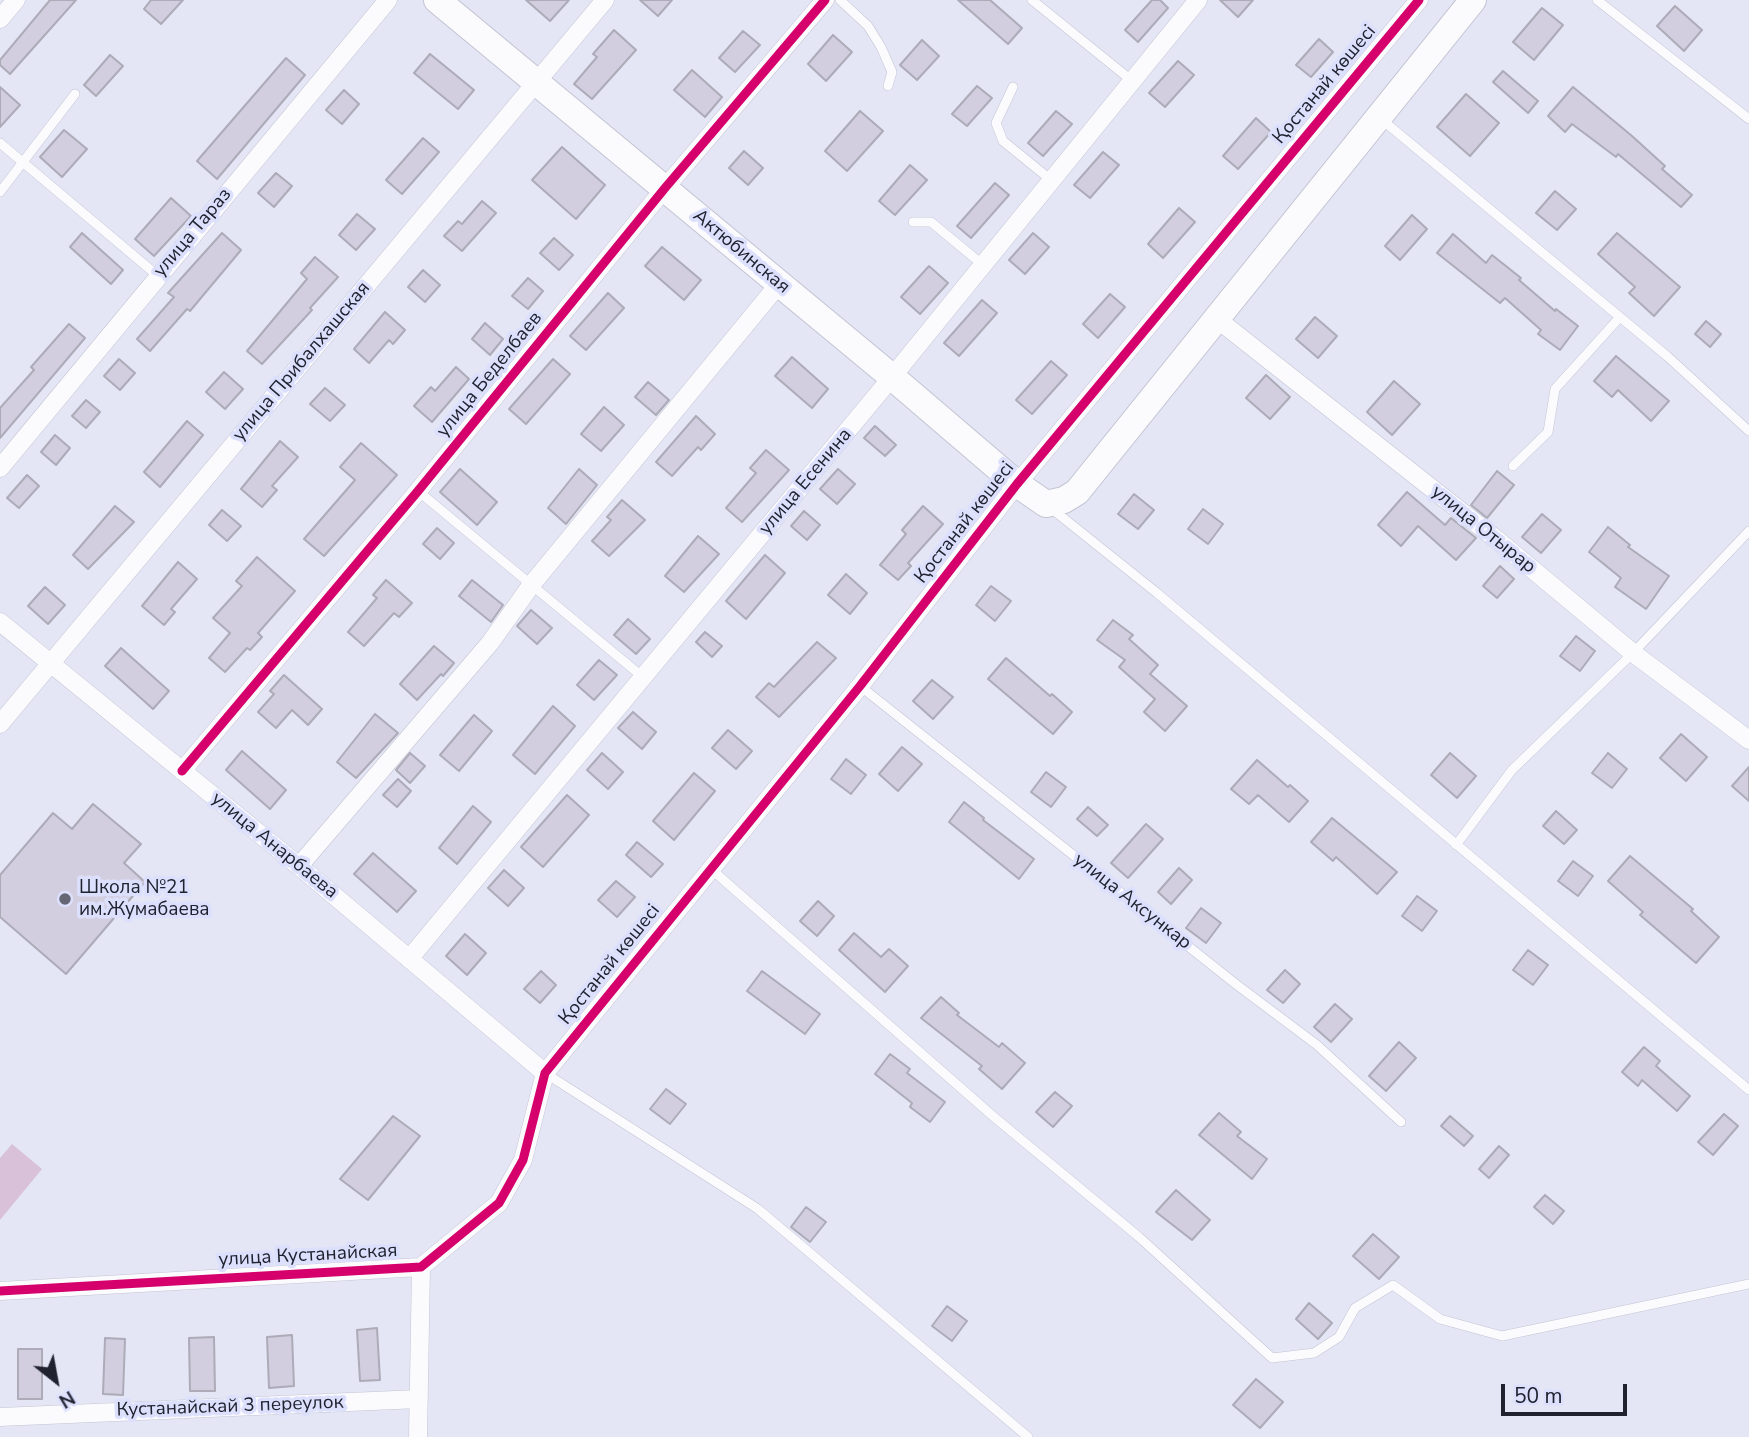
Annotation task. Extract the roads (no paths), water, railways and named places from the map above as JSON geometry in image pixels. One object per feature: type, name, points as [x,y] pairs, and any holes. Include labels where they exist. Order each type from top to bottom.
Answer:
[{"type":"street","points":[[0,19],[16,0]]},
{"type":"street","name":"улица Тараз","points":[[0,468],[388,0]]},
{"type":"street","name":"Актюбинская","points":[[437,0],[1017,484],[1046,503]]},
{"type":"street","name":"улица Прибалхашская","points":[[0,724],[605,0]]},
{"type":"street","name":"улица Беделбаев","points":[[182,771],[418,491],[665,188],[825,0]]},
{"type":"street","name":"улица Есенина","points":[[409,959],[892,377],[1198,0]]},
{"type":"street","name":"Қостанай көшесі","points":[[545,1073],[860,687],[1017,484],[1419,0]]},
{"type":"street","points":[[1046,503],[1064,500],[1077,492],[1472,0]]},
{"type":"street","points":[[299,866],[490,643],[532,584],[779,284]]},
{"type":"street","name":"улица Отырар","points":[[1216,319],[1496,539],[1633,653],[1749,740]]},
{"type":"street","name":"улица Анарбаева","points":[[0,622],[299,866],[545,1073]]},
{"type":"street","name":"улица Кустанайская","points":[[0,1291],[421,1267],[499,1203],[523,1160],[545,1073]]},
{"type":"street","points":[[418,1437],[421,1267]]},
{"type":"street","name":"Кустанайскай 3 переулок","points":[[0,1417],[419,1399]]},
{"type":"lane","points":[[840,0],[868,26],[881,47],[892,72],[888,86]]},
{"type":"lane","points":[[1032,0],[1131,80]]},
{"type":"lane","points":[[1597,0],[1749,119]]},
{"type":"lane","points":[[1013,87],[996,123],[1003,141],[1051,180]]},
{"type":"lane","points":[[0,192],[75,94]]},
{"type":"lane","points":[[1379,118],[1667,356],[1749,431]]},
{"type":"lane","points":[[0,143],[158,276]]},
{"type":"lane","points":[[913,222],[931,222],[983,265]]},
{"type":"lane","points":[[1513,466],[1548,432],[1555,389],[1620,317]]},
{"type":"lane","points":[[418,491],[644,678]]},
{"type":"lane","points":[[1046,503],[1749,1090]]},
{"type":"lane","points":[[1456,845],[1512,769],[1633,653],[1749,531]]},
{"type":"lane","name":"улица Аксункар","points":[[860,687],[1237,985],[1317,1045],[1401,1122]]},
{"type":"lane","points":[[711,869],[994,1117],[1139,1237],[1272,1358],[1314,1353],[1339,1338],[1355,1308],[1393,1285],[1440,1319],[1502,1336],[1749,1284]]},
{"type":"lane","points":[[545,1073],[758,1209],[1028,1437]]},
{"type":"place","name":"Школа №21 им.Жумабаева","points":[[65,899]]}]
